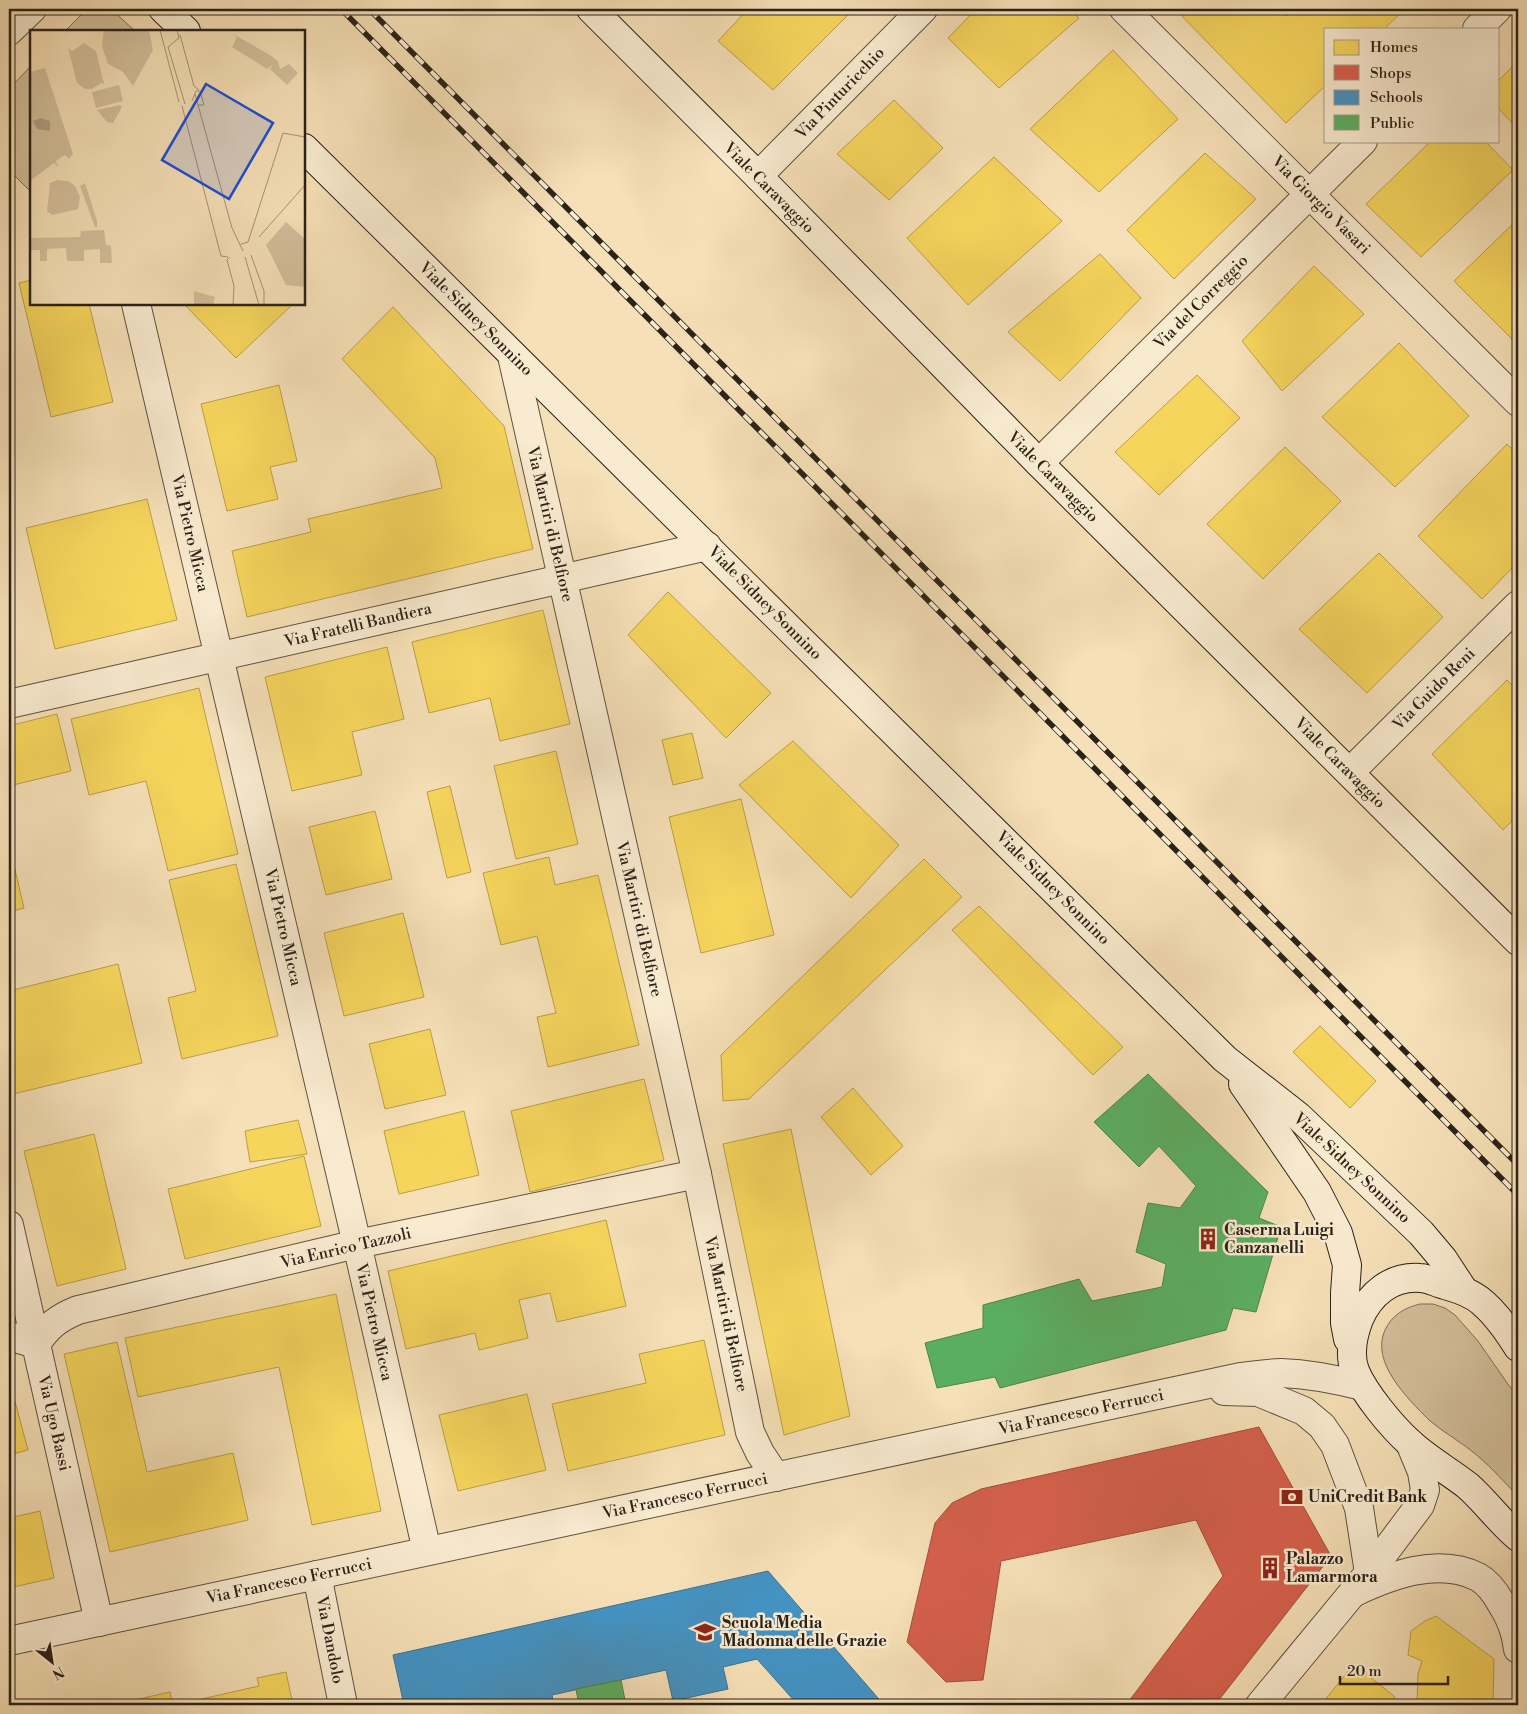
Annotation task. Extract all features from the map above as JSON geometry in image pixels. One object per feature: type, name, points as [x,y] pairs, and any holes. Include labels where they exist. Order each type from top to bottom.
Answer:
[{"type":"street","points":[[9,31],[32,9]]},
{"type":"street","points":[[163,9],[185,30]]},
{"type":"street","name":"Viale Caravaggio","points":[[591,9],[758,176],[1039,463],[1518,941]]},
{"type":"street","name":"Via Pinturicchio","points":[[758,176],[923,9]]},
{"type":"street","name":"Via Giorgio Vasari","points":[[1124,9],[1518,402]]},
{"type":"street","points":[[1477,28],[1497,9]]},
{"type":"street","name":"Via del Correggio","points":[[1039,463],[1362,142]]},
{"type":"street","name":"Viale Sidney Sonnino","points":[[305,149],[512,356],[707,546],[1225,1059],[1298,1116],[1394,1206],[1443,1259],[1464,1291]]},
{"type":"street","name":"Via Pietro Micca","points":[[136,305],[357,1244],[427,1552]]},
{"type":"street","name":"Via Martiri di Belfiore","points":[[512,356],[697,1174],[750,1432],[760,1453],[776,1477]]},
{"type":"street","name":"Via Fratelli Bandiera","points":[[9,704],[707,546]]},
{"type":"street","name":"Via Guido Reni","points":[[1350,772],[1518,605]]},
{"type":"street","name":"Viale Sidney Sonnino","points":[[1225,1059],[1317,1192],[1338,1233],[1347,1265],[1345,1323],[1355,1370],[1362,1386],[1410,1443]]},
{"type":"street","name":"Via Enrico Tazzoli","points":[[36,1344],[46,1329],[63,1316],[78,1310],[357,1244],[697,1174]]},
{"type":"street","name":"Via Ugo Bassi","points":[[9,1225],[99,1622]]},
{"type":"street","points":[[1351,1356],[1356,1326],[1363,1310],[1376,1292],[1395,1280],[1420,1278],[1464,1291],[1482,1302],[1510,1323],[1518,1347]]},
{"type":"street","points":[[9,1336],[36,1344]]},
{"type":"street","name":"Via Francesco Ferrucci","points":[[9,1641],[1242,1377],[1279,1373],[1332,1378],[1362,1386]]},
{"type":"street","points":[[1180,1390],[1258,1392],[1304,1411],[1322,1426],[1334,1445],[1359,1508],[1369,1573]]},
{"type":"street","points":[[1410,1443],[1470,1488],[1506,1527],[1518,1537]]},
{"type":"street","points":[[1260,1705],[1369,1573],[1420,1505],[1425,1490],[1422,1472],[1410,1443]]},
{"type":"street","points":[[1352,1594],[1380,1580],[1411,1571],[1441,1569],[1458,1571],[1479,1578],[1496,1594],[1508,1612],[1516,1632],[1518,1650]]},
{"type":"street","name":"Via Dandolo","points":[[317,1575],[343,1705]]},
{"type":"shaded area","points":[[87,9],[111,9],[134,30],[66,30]]},
{"type":"shaded area","points":[[30,67],[30,191],[9,170],[9,89]]},
{"type":"shaded area","points":[[1420,1304],[1433,1304],[1445,1308],[1455,1315],[1478,1341],[1510,1387],[1518,1394],[1518,1496],[1478,1456],[1429,1420],[1402,1391],[1387,1367],[1383,1355],[1382,1342],[1385,1330],[1391,1320],[1399,1313]]},
{"type":"building: Homes","points":[[748,9],[854,9],[773,90],[718,41]]},
{"type":"building: Homes","points":[[976,9],[1069,9],[1079,18],[999,88],[948,38]]},
{"type":"building: Homes","points":[[1175,9],[1279,9],[1286,16],[1293,9],[1405,9],[1385,28],[1324,28],[1324,87],[1286,123]]},
{"type":"building: Homes","points":[[1113,50],[1178,119],[1099,192],[1030,129]]},
{"type":"building: Homes","points":[[1518,61],[1518,129],[1500,110],[1500,79]]},
{"type":"building: Homes","points":[[894,100],[943,148],[889,200],[837,154]]},
{"type":"building: Homes","points":[[1430,142],[1486,142],[1513,170],[1421,257],[1366,204]]},
{"type":"building: Homes","points":[[1205,153],[1256,199],[1174,279],[1127,230]]},
{"type":"building: Homes","points":[[994,157],[1062,221],[968,305],[907,238]]},
{"type":"building: Homes","points":[[1518,219],[1518,345],[1454,281]]},
{"type":"building: Homes","points":[[1100,254],[1141,298],[1060,381],[1008,332]]},
{"type":"building: Homes","points":[[1314,266],[1364,314],[1282,391],[1242,341]]},
{"type":"building: Homes","points":[[30,280],[30,305],[89,305],[113,402],[51,417],[19,283]]},
{"type":"building: Homes","points":[[185,305],[292,305],[236,358]]},
{"type":"building: Homes","points":[[393,307],[504,426],[533,549],[247,617],[232,551],[311,532],[308,519],[442,488],[435,458],[342,359]]},
{"type":"building: Homes","points":[[1399,343],[1469,416],[1395,487],[1322,417]]},
{"type":"building: Homes","points":[[1197,375],[1240,418],[1159,495],[1115,452]]},
{"type":"building: Homes","points":[[279,385],[297,461],[270,467],[278,499],[227,511],[201,404]]},
{"type":"building: Homes","points":[[1507,444],[1518,455],[1518,562],[1482,599],[1418,536]]},
{"type":"building: Homes","points":[[1285,447],[1341,501],[1263,579],[1207,524]]},
{"type":"building: Homes","points":[[147,499],[177,620],[55,649],[26,528]]},
{"type":"building: Homes","points":[[1379,553],[1443,617],[1367,693],[1299,629]]},
{"type":"building: Homes","points":[[668,592],[771,693],[726,738],[628,635]]},
{"type":"building: Homes","points":[[543,610],[570,724],[500,741],[490,698],[429,713],[412,642]]},
{"type":"building: Homes","points":[[387,647],[404,719],[352,732],[362,775],[292,791],[265,677]]},
{"type":"building: Homes","points":[[1507,680],[1518,691],[1518,815],[1503,830],[1432,754]]},
{"type":"building: Homes","points":[[199,688],[238,854],[168,871],[146,781],[89,795],[71,719]]},
{"type":"building: Homes","points":[[57,714],[71,771],[9,786],[9,726]]},
{"type":"building: Homes","points":[[692,733],[703,778],[673,785],[662,740]]},
{"type":"building: Homes","points":[[793,741],[899,845],[851,898],[739,785]]},
{"type":"building: Homes","points":[[556,751],[578,844],[516,859],[494,766]]},
{"type":"building: Homes","points":[[450,786],[471,872],[447,878],[427,792]]},
{"type":"building: Homes","points":[[741,799],[774,935],[701,953],[669,817]]},
{"type":"building: Homes","points":[[375,811],[392,879],[326,895],[309,827]]},
{"type":"building: Homes","points":[[9,844],[24,908],[9,912]]},
{"type":"building: Homes","points":[[549,857],[555,885],[598,875],[639,1045],[548,1067],[537,1017],[556,1013],[537,936],[501,945],[483,873]]},
{"type":"building: Homes","points":[[924,859],[962,897],[749,1099],[723,1101],[721,1055]]},
{"type":"building: Homes","points":[[236,864],[278,1036],[182,1059],[168,998],[196,991],[169,880]]},
{"type":"building: Homes","points":[[979,906],[1123,1047],[1093,1075],[952,930]]},
{"type":"building: Homes","points":[[403,913],[424,997],[344,1016],[324,933]]},
{"type":"building: Homes","points":[[118,964],[142,1063],[13,1094],[9,1074],[9,991]]},
{"type":"building: Homes","points":[[1320,1026],[1376,1081],[1350,1108],[1293,1052]]},
{"type":"building: Homes","points":[[430,1029],[446,1095],[385,1109],[369,1044]]},
{"type":"building: Homes","points":[[644,1079],[664,1160],[530,1192],[511,1111]]},
{"type":"building: Homes","points":[[853,1088],[903,1146],[871,1175],[821,1117]]},
{"type":"building: Homes","points":[[464,1111],[479,1175],[399,1194],[384,1131]]},
{"type":"building: Homes","points":[[298,1120],[307,1154],[250,1162],[245,1131]]},
{"type":"building: Homes","points":[[791,1129],[850,1416],[784,1435],[723,1144]]},
{"type":"building: Homes","points":[[94,1134],[126,1269],[57,1286],[24,1151]]},
{"type":"building: Homes","points":[[304,1156],[321,1226],[185,1259],[168,1189]]},
{"type":"building: Homes","points":[[606,1220],[626,1306],[557,1322],[550,1293],[519,1300],[528,1338],[479,1350],[475,1333],[406,1349],[388,1271]]},
{"type":"building: Homes","points":[[336,1294],[381,1511],[312,1525],[279,1367],[138,1397],[125,1338]]},
{"type":"building: Homes","points":[[704,1340],[725,1435],[568,1471],[552,1404],[646,1383],[639,1354]]},
{"type":"building: Homes","points":[[117,1342],[147,1472],[233,1453],[248,1520],[110,1552],[64,1354]]},
{"type":"building: Homes","points":[[9,1379],[28,1450],[9,1455]]},
{"type":"building: Homes","points":[[527,1394],[546,1470],[458,1491],[439,1415]]},
{"type":"building: Homes","points":[[40,1511],[54,1578],[9,1588],[9,1518]]},
{"type":"building: Homes","points":[[1436,1616],[1494,1659],[1493,1705],[1430,1705],[1417,1702],[1418,1674],[1422,1661],[1408,1655],[1411,1631]]},
{"type":"building: Homes","points":[[1354,1664],[1395,1697],[1389,1705],[1321,1705]]},
{"type":"building: Homes","points":[[286,1672],[293,1705],[175,1705],[259,1686],[257,1678]]},
{"type":"building: Homes","points":[[170,1692],[173,1705],[112,1705]]},
{"type":"building: Shops","name":"Palazzo Lamarmora","points":[[1259,1427],[1331,1556],[1215,1705],[1126,1705],[1223,1576],[1196,1520],[1001,1561],[983,1680],[946,1682],[907,1642],[935,1523],[952,1503],[981,1489]]},
{"type":"building: Schools","points":[[768,1571],[884,1705],[798,1705],[757,1659],[723,1667],[728,1689],[673,1701],[666,1670],[552,1695],[554,1705],[404,1705],[393,1655]]},
{"type":"building: Public","name":"Caserma Luigi Canzanelli","points":[[1148,1074],[1268,1192],[1259,1218],[1281,1227],[1256,1312],[1233,1308],[1226,1330],[1000,1388],[995,1377],[937,1388],[925,1343],[983,1328],[983,1305],[1079,1279],[1092,1301],[1162,1287],[1166,1264],[1136,1252],[1148,1203],[1180,1208],[1196,1186],[1159,1146],[1139,1167],[1094,1122]]},
{"type":"building: Public","points":[[621,1680],[626,1705],[579,1705],[576,1689]]},
{"type":"railway","points":[[341,9],[1518,1195]]},
{"type":"railway","points":[[369,9],[1518,1165]]},
{"type":"place","name":"Caserma Luigi Canzanelli","points":[[1208,1239]]},
{"type":"place","name":"UniCredit Bank","points":[[1292,1497]]},
{"type":"place","name":"Palazzo Lamarmora","points":[[1270,1568]]},
{"type":"place","name":"Scuola Media Madonna delle Grazie","points":[[705,1632]]}]
